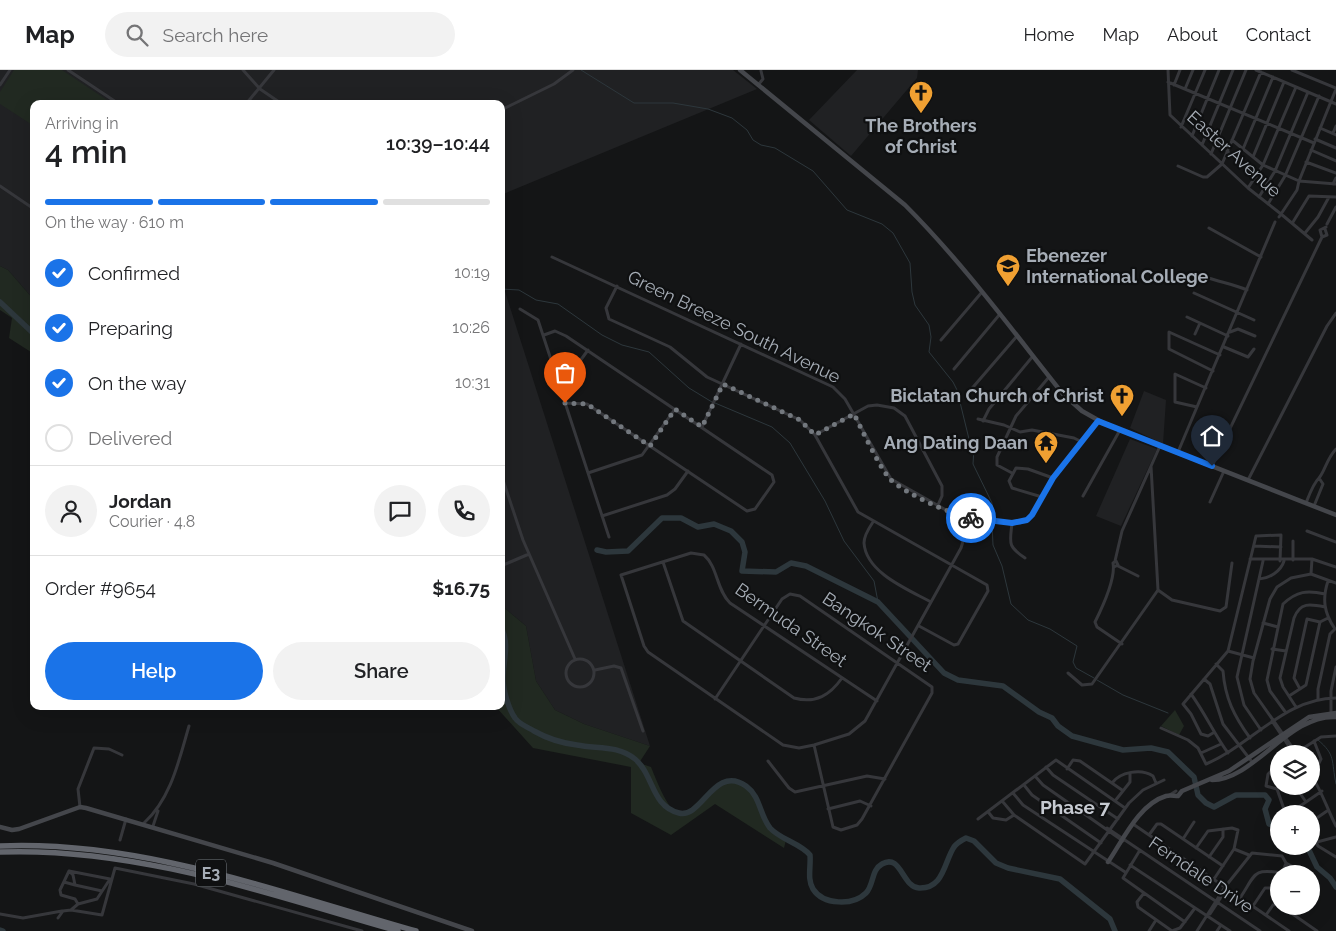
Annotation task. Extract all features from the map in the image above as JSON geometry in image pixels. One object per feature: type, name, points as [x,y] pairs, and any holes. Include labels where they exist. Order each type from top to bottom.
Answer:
[{"type":"highway","name":"E3","points":[[0,846],[65,847],[170,863],[416,931]]},
{"type":"highway","name":"E3","points":[[0,852],[65,853],[148,864],[227,883],[398,931]]},
{"type":"street","points":[[0,85],[10,70]]},
{"type":"street","points":[[68,70],[114,100]]},
{"type":"street","points":[[243,70],[260,89],[276,100]]},
{"type":"street","points":[[250,100],[274,70]]},
{"type":"street","points":[[740,70],[905,205],[942,244],[1049,377],[1075,406],[1098,421],[1336,514]]},
{"type":"street","name":"Easter Avenue","points":[[1168,70],[1168,112],[1181,127],[1280,215],[1298,190],[1299,181],[1334,184]]},
{"type":"street","points":[[1174,85],[1180,70]]},
{"type":"street","points":[[1185,89],[1192,70]]},
{"type":"street","points":[[1181,127],[1205,70]]},
{"type":"street","points":[[1192,136],[1220,70]]},
{"type":"street","points":[[1202,146],[1234,70]]},
{"type":"street","points":[[1211,154],[1246,70]]},
{"type":"street","points":[[1256,70],[1336,104]]},
{"type":"street","points":[[1232,140],[1263,166],[1299,181],[1336,89],[1302,72],[1292,70]]},
{"type":"street","points":[[758,85],[763,79],[761,71]]},
{"type":"street","points":[[505,108],[550,87],[571,72]]},
{"type":"street","points":[[1178,166],[1203,177],[1218,169],[1244,114],[1260,72]]},
{"type":"street","points":[[1243,149],[1273,77]]},
{"type":"street","points":[[1168,82],[1302,138],[1336,148]]},
{"type":"street","points":[[1253,157],[1284,82]]},
{"type":"street","points":[[1248,188],[1263,166],[1296,86]]},
{"type":"street","points":[[1259,196],[1275,171],[1308,92]]},
{"type":"street","points":[[1268,204],[1286,176],[1318,96]]},
{"type":"street","points":[[1320,128],[1334,134],[1336,126]]},
{"type":"street","points":[[1311,150],[1336,161]]},
{"type":"street","points":[[1227,151],[1256,177]]},
{"type":"street","points":[[1306,162],[1336,173]]},
{"type":"street","points":[[1334,184],[1336,178]]},
{"type":"street","points":[[0,186],[30,206]]},
{"type":"street","points":[[1293,222],[1309,196],[1336,197]]},
{"type":"street","points":[[1305,233],[1318,218],[1329,197]]},
{"type":"street","points":[[1212,466],[1322,237],[1319,232],[1326,227],[1336,209]]},
{"type":"street","points":[[1280,215],[1293,222],[1312,240]]},
{"type":"street","points":[[1178,452],[1224,347],[1275,222]]},
{"type":"street","points":[[1209,228],[1261,257]]},
{"type":"street","name":"Green Breeze South Avenue","points":[[552,257],[833,387],[842,394],[891,480],[937,507],[967,517],[1012,523],[1027,520],[1032,515],[1053,478],[1098,421]]},
{"type":"street","points":[[1206,277],[1216,281],[1224,280],[1247,290]]},
{"type":"street","points":[[617,286],[606,308],[609,319],[670,347],[702,373],[800,420],[815,435],[858,512],[985,583],[988,588],[960,641],[954,645],[919,626]]},
{"type":"street","points":[[941,340],[982,292]]},
{"type":"street","points":[[1194,293],[1254,320]]},
{"type":"street","points":[[520,309],[538,318],[609,537]]},
{"type":"street","points":[[1248,480],[1327,326],[1336,313]]},
{"type":"street","points":[[954,369],[1000,314]]},
{"type":"street","points":[[1187,317],[1229,334],[1238,329],[1255,336]]},
{"type":"street","points":[[1195,334],[1200,323]]},
{"type":"street","points":[[544,335],[555,331],[561,333],[588,350],[772,475],[774,482],[755,509],[749,512],[587,404],[565,403]]},
{"type":"street","points":[[1213,371],[1169,349],[1169,332],[1220,355]]},
{"type":"street","points":[[968,393],[1017,336]]},
{"type":"street","points":[[702,427],[741,344]]},
{"type":"street","points":[[1224,347],[1248,357],[1254,349]]},
{"type":"street","points":[[580,361],[588,350]]},
{"type":"street","points":[[983,420],[989,408],[1033,356]]},
{"type":"street","points":[[1197,407],[1175,402],[1175,374],[1206,388]]},
{"type":"street","points":[[1012,473],[996,464],[1016,416],[1049,377]]},
{"type":"street","points":[[815,435],[868,406],[878,405],[902,412],[942,486],[942,496],[937,507]]},
{"type":"street","points":[[588,473],[638,457],[650,446],[675,409]]},
{"type":"street","points":[[978,420],[1012,428],[1020,432],[1032,430],[1074,438],[1082,442]]},
{"type":"street","points":[[1083,496],[1120,430]]},
{"type":"street","points":[[1122,644],[1097,627],[1095,622],[1118,563],[1115,561],[1122,531],[1160,446]]},
{"type":"street","points":[[1306,503],[1315,480],[1319,478],[1326,461],[1336,449]]},
{"type":"street","points":[[1068,673],[1082,685],[1092,684],[1122,644],[1158,590],[1151,466]]},
{"type":"street","points":[[1042,497],[1012,488],[1009,481],[1012,473],[1016,468],[1028,469],[1053,478]]},
{"type":"street","points":[[602,516],[667,495],[675,489],[688,471]]},
{"type":"street","points":[[1210,502],[1224,471]]},
{"type":"street","points":[[1314,506],[1322,484],[1319,478]]},
{"type":"street","points":[[505,485],[529,554],[575,660]]},
{"type":"street","points":[[715,699],[783,745],[799,748],[814,745],[849,734],[860,728],[878,701],[964,541],[967,517]]},
{"type":"street","points":[[873,522],[865,536],[864,545],[877,569],[892,581],[932,602]]},
{"type":"street","points":[[1012,523],[1010,543],[1014,551],[1025,558]]},
{"type":"street","points":[[1307,531],[1336,542]]},
{"type":"street","points":[[1213,733],[1208,736],[1201,734],[1191,714],[1182,704],[1228,651],[1256,536],[1281,535],[1282,566],[1267,579],[1258,579]]},
{"type":"street","points":[[1292,541],[1293,560]]},
{"type":"street","points":[[1254,546],[1280,547]]},
{"type":"street","name":"Bermuda Street","points":[[715,699],[648,652],[644,646],[621,575],[691,553],[704,555],[708,558],[720,591],[726,598],[878,701]]},
{"type":"street","points":[[505,564],[529,554]]},
{"type":"street","points":[[1250,559],[1263,561],[1312,559],[1336,567]]},
{"type":"street","points":[[1310,574],[1312,559]]},
{"type":"street","points":[[1261,730],[1244,705],[1237,677],[1240,654],[1263,561]]},
{"type":"street","points":[[663,562],[683,621],[739,662],[794,698],[800,700],[828,694],[842,678]]},
{"type":"street","points":[[1158,590],[1172,600],[1220,611],[1226,607],[1232,563]]},
{"type":"street","points":[[1116,567],[1138,576]]},
{"type":"street","points":[[1289,745],[1254,693],[1250,679],[1270,598],[1277,587],[1291,578],[1310,574],[1336,583]]},
{"type":"street","points":[[1318,699],[1318,688],[1330,634],[1336,629],[1328,618],[1324,607],[1328,581]]},
{"type":"street","points":[[1286,713],[1270,691],[1267,680],[1283,604],[1292,595],[1305,590],[1325,594]]},
{"type":"street","name":"Bangkok Street","points":[[715,699],[782,599],[786,595],[795,594],[930,684],[932,693],[871,806],[859,823],[841,830],[834,827],[822,787],[814,745]]},
{"type":"street","points":[[1296,707],[1280,678],[1297,609],[1306,604],[1324,607]]},
{"type":"street","points":[[1300,689],[1294,678],[1307,619],[1320,622],[1328,618]]},
{"type":"street","points":[[1289,696],[1306,685],[1320,622]]},
{"type":"street","points":[[1263,623],[1278,627]]},
{"type":"street","points":[[1272,649],[1286,651]]},
{"type":"street","points":[[1228,651],[1254,658]]},
{"type":"street","points":[[575,660],[587,660],[595,670]]},
{"type":"street","points":[[575,660],[566,671],[568,681],[576,687],[590,684],[595,670]]},
{"type":"street","points":[[1216,664],[1223,671],[1224,686],[1231,709],[1250,738]]},
{"type":"street","points":[[595,670],[614,666],[621,668],[643,731]]},
{"type":"street","points":[[1108,862],[1133,824],[1150,805],[1168,796],[1178,796],[1180,791],[1210,780],[1310,722],[1334,715],[1330,698],[1336,667]]},
{"type":"street","points":[[1204,679],[1210,684],[1223,724],[1252,762]]},
{"type":"street","points":[[1191,694],[1213,733],[1228,753]]},
{"type":"street","points":[[1161,728],[1188,740],[1201,753],[1206,764],[1228,753],[1296,707],[1318,699],[1336,698]]},
{"type":"street","points":[[153,826],[159,808],[181,760],[189,726]]},
{"type":"street","points":[[1210,780],[1218,780],[1231,775],[1252,762],[1283,736]]},
{"type":"street","points":[[1307,745],[1321,737],[1336,736]]},
{"type":"street","points":[[1314,740],[1316,745]]},
{"type":"street","points":[[1201,753],[1221,744]]},
{"type":"street","points":[[80,807],[78,789],[94,748],[110,749],[122,755]]},
{"type":"street","points":[[978,819],[1003,802],[1056,760],[1125,808]]},
{"type":"street","points":[[1067,769],[1073,760],[1080,761],[1122,790]]},
{"type":"street","points":[[768,761],[795,792],[867,776],[885,779]]},
{"type":"street","points":[[1046,767],[1052,775],[1118,818]]},
{"type":"street","points":[[1270,772],[1265,783],[1267,788],[1270,788]]},
{"type":"street","points":[[1112,783],[1119,775],[1148,773],[1153,776],[1156,783]]},
{"type":"street","points":[[1115,801],[1130,782],[1130,774]]},
{"type":"street","name":"Ferndale Drive","points":[[1036,776],[1042,785],[1260,931]]},
{"type":"street","points":[[1003,802],[1014,815],[1085,864],[1135,796],[1164,780]]},
{"type":"street","points":[[1024,785],[1032,795],[1101,843]]},
{"type":"street","points":[[1320,788],[1327,810],[1336,826]]},
{"type":"street","points":[[1302,805],[1322,791]]},
{"type":"street","points":[[1013,793],[1023,805],[1125,872]]},
{"type":"street","points":[[1301,795],[1306,802]]},
{"type":"street","points":[[828,809],[860,801],[871,806]]},
{"type":"street","points":[[0,827],[12,830],[24,828],[80,807],[144,823],[282,866],[472,931]]},
{"type":"street","points":[[144,823],[159,808]]},
{"type":"street","points":[[1320,815],[1327,810]]},
{"type":"street","points":[[989,812],[993,818],[1006,820],[1014,815]]},
{"type":"street","points":[[120,840],[126,818]]},
{"type":"street","points":[[1183,839],[1194,822]]},
{"type":"street","points":[[1133,824],[1289,931]]},
{"type":"street","points":[[1150,835],[1157,824],[1161,824],[1223,866]]},
{"type":"street","points":[[1196,848],[1208,831],[1232,828],[1238,832],[1234,849],[1214,878]]},
{"type":"street","points":[[1210,857],[1223,837],[1223,829]]},
{"type":"street","points":[[1320,841],[1336,837]]},
{"type":"street","points":[[1320,846],[1336,857]]},
{"type":"street","points":[[1234,849],[1249,855]]},
{"type":"street","points":[[1140,850],[1123,878],[1185,922]]},
{"type":"street","points":[[1197,931],[1249,855],[1254,853],[1282,856],[1290,865]]},
{"type":"street","points":[[1130,865],[1230,931]]},
{"type":"street","points":[[0,914],[23,918],[71,910],[102,915],[115,868],[154,875],[362,931]]},
{"type":"street","points":[[69,871],[111,878]]},
{"type":"street","points":[[69,871],[60,890],[61,895],[75,899],[78,904]]},
{"type":"street","points":[[69,871],[73,875],[75,885]]},
{"type":"street","points":[[1240,898],[1258,871],[1270,871]]},
{"type":"street","points":[[71,910],[78,904],[93,902],[111,878]]},
{"type":"street","points":[[64,882],[102,891]]},
{"type":"street","points":[[1254,906],[1265,888],[1270,888]]},
{"type":"street","points":[[1144,892],[1137,904],[1170,930],[1180,928],[1195,908]]},
{"type":"street","points":[[1266,915],[1270,909]]},
{"type":"street","points":[[58,918],[63,911]]},
{"type":"street","points":[[1295,915],[1317,931]]},
{"type":"street","points":[[1149,931],[1156,920]]},
{"type":"street","points":[[1217,931],[1221,925]]},
{"type":"shaded area","points":[[0,70],[733,70],[757,89],[505,193],[505,100],[30,100],[30,295],[8,270],[0,266]]},
{"type":"shaded area","points":[[14,70],[62,70],[107,100],[30,100],[30,123],[0,104],[0,92]]},
{"type":"shaded area","points":[[857,70],[918,70],[917,78],[851,156],[809,120]]},
{"type":"shaded area","points":[[0,266],[8,270],[30,295],[30,351],[9,338],[12,318],[0,310]]},
{"type":"shaded area","points":[[505,292],[650,746],[584,724],[555,710],[536,681],[526,626],[505,608]]},
{"type":"shaded area","points":[[1144,391],[1166,400],[1163,444],[1130,428]]},
{"type":"shaded area","points":[[1130,439],[1157,449],[1121,526],[1096,516]]},
{"type":"shaded area","points":[[505,608],[526,626],[536,681],[555,710],[584,724],[650,746],[639,763],[651,767],[662,792],[671,807],[678,813],[685,812],[714,789],[730,781],[747,787],[755,796],[768,825],[786,840],[784,848],[715,804],[671,835],[631,813],[631,767],[533,748],[499,710],[505,710]]},
{"type":"shaded area","points":[[1175,710],[1184,726],[1179,735],[1161,726]]},
{"type":"waterway","points":[[581,70],[634,103],[673,103],[708,109],[732,118],[747,130],[753,140],[761,145],[775,148],[813,171],[847,210],[882,224],[893,233],[910,263],[915,305],[929,325],[931,337],[929,352],[953,382],[957,390],[969,439],[974,448],[973,464],[992,503],[992,519]]},
{"type":"waterway","points":[[505,289],[519,290],[536,300],[558,304],[602,335],[622,345],[649,352],[689,388],[712,402]]},
{"type":"waterway","points":[[0,302],[30,330]]},
{"type":"waterway","points":[[715,403],[772,427],[790,443],[825,501],[844,541],[874,581],[878,602]]},
{"type":"waterway","points":[[597,550],[606,552],[628,551],[662,518],[681,518],[698,527],[714,524],[731,531],[742,542],[745,552],[742,571],[776,572],[791,563],[806,566],[878,602],[944,673],[958,680],[1003,686],[1039,712],[1052,718],[1058,726],[1072,736],[1123,750],[1151,748],[1168,752],[1194,777],[1198,795],[1206,803],[1214,807],[1236,795],[1265,795],[1269,800],[1265,809],[1270,824]]},
{"type":"waterway","points":[[992,523],[993,545],[1002,566],[1011,604],[1028,620],[1050,629],[1077,646],[1073,662],[1076,668],[1094,678]]},
{"type":"waterway","points":[[505,640],[505,657]]},
{"type":"waterway","points":[[1097,680],[1123,695],[1168,713]]},
{"type":"waterway","points":[[505,693],[515,718],[539,734],[571,744],[622,751],[635,759],[646,773],[663,804],[679,813],[687,813],[695,808],[717,786],[725,782],[735,781],[746,786],[755,795],[766,823],[770,828],[779,836],[801,847],[810,855],[811,885],[818,894],[831,901],[846,902],[866,893],[878,867],[888,862],[898,866],[913,886],[919,888],[934,884],[942,874],[954,847],[966,838],[974,841],[996,863],[1008,868],[1060,879],[1110,919],[1115,931]]},
{"type":"waterway","points":[[1318,740],[1330,754],[1336,784]]},
{"type":"waterway","points":[[1311,855],[1317,867],[1330,878],[1336,887]]},
{"type":"way so far","points":[[565,403],[579,402],[587,404],[650,446],[675,409],[702,427],[723,384],[800,420],[815,435],[854,414],[891,480],[937,507],[953,514],[971,518]]},
{"type":"place","name":"The Brothers of Christ","points":[[921,114]]},
{"type":"place","name":"Ebenezer International College","points":[[1008,287]]},
{"type":"place","name":"Biclatan Church of Christ","points":[[1122,417]]},
{"type":"place","name":"Ang Dating Daan","points":[[1046,464]]},
{"type":"district","name":"Phase 7","points":[[1075,807]]},
{"type":"route","points":[[971,518],[1012,523],[1020,523],[1027,520],[1032,515],[1053,478],[1098,421],[1212,466]]}]
